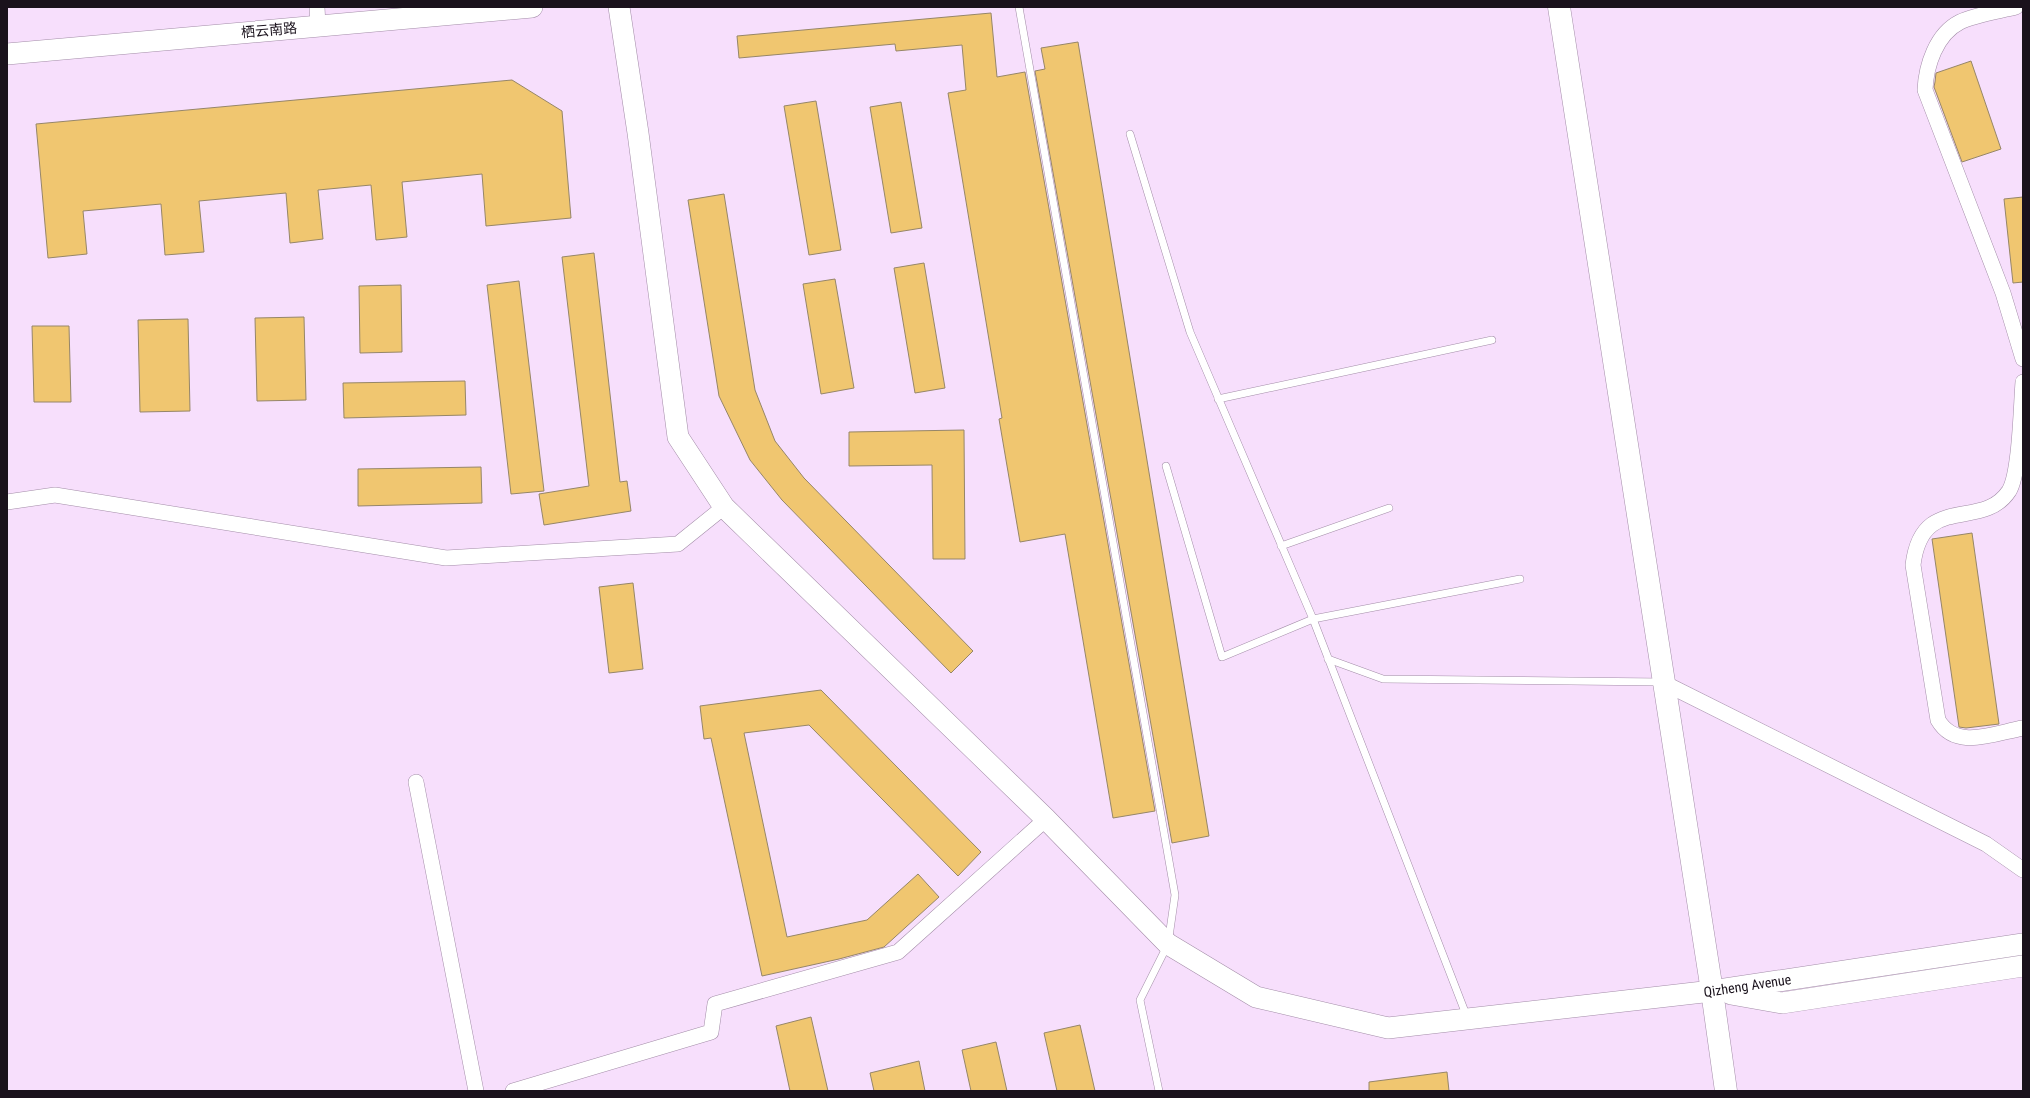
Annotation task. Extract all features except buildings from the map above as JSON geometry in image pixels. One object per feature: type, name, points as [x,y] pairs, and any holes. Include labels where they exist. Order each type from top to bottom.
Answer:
[{"type":"main road","points":[[1559,7],[1712,991],[1726,1091]]},
{"type":"street","name":"栖云南路","points":[[7,54],[317,16],[532,7]]},
{"type":"street","points":[[619,7],[638,133],[678,437],[724,507],[1046,819],[1168,944],[1256,997],[1388,1028],[1712,991]]},
{"type":"street","points":[[2016,7],[1959,22],[1948,32],[1939,43],[1932,56],[1928,67],[1925,90],[2003,293],[2023,359]]},
{"type":"street","points":[[2023,382],[2016,469],[2012,485],[2008,492],[2003,498],[1989,507],[1937,520],[1922,536],[1917,545],[1913,565],[1938,720],[1942,727],[1955,736],[1968,738],[2023,728]]},
{"type":"street","points":[[7,502],[55,495],[446,558],[678,544],[724,507]]},
{"type":"street","points":[[1664,682],[1986,844],[2023,870]]},
{"type":"street","points":[[416,782],[476,1091]]},
{"type":"street","points":[[513,1091],[711,1032],[715,1004],[898,952],[1046,819]]},
{"type":"street","name":"Qizheng Avenue","points":[[1712,991],[2023,944]]},
{"type":"street","name":"Qizheng Avenue","points":[[1712,991],[1782,1003],[2023,966]]},
{"type":"lane","points":[[1019,7],[1175,896],[1168,944],[1140,1000],[1158,1091]]},
{"type":"lane","points":[[1130,134],[1190,332],[1313,620],[1468,1019]]},
{"type":"lane","points":[[1218,399],[1492,340]]},
{"type":"lane","points":[[1166,466],[1222,657],[1313,620],[1520,579]]},
{"type":"lane","points":[[1281,546],[1389,508]]},
{"type":"lane","points":[[1328,659],[1383,679],[1664,682]]}]
